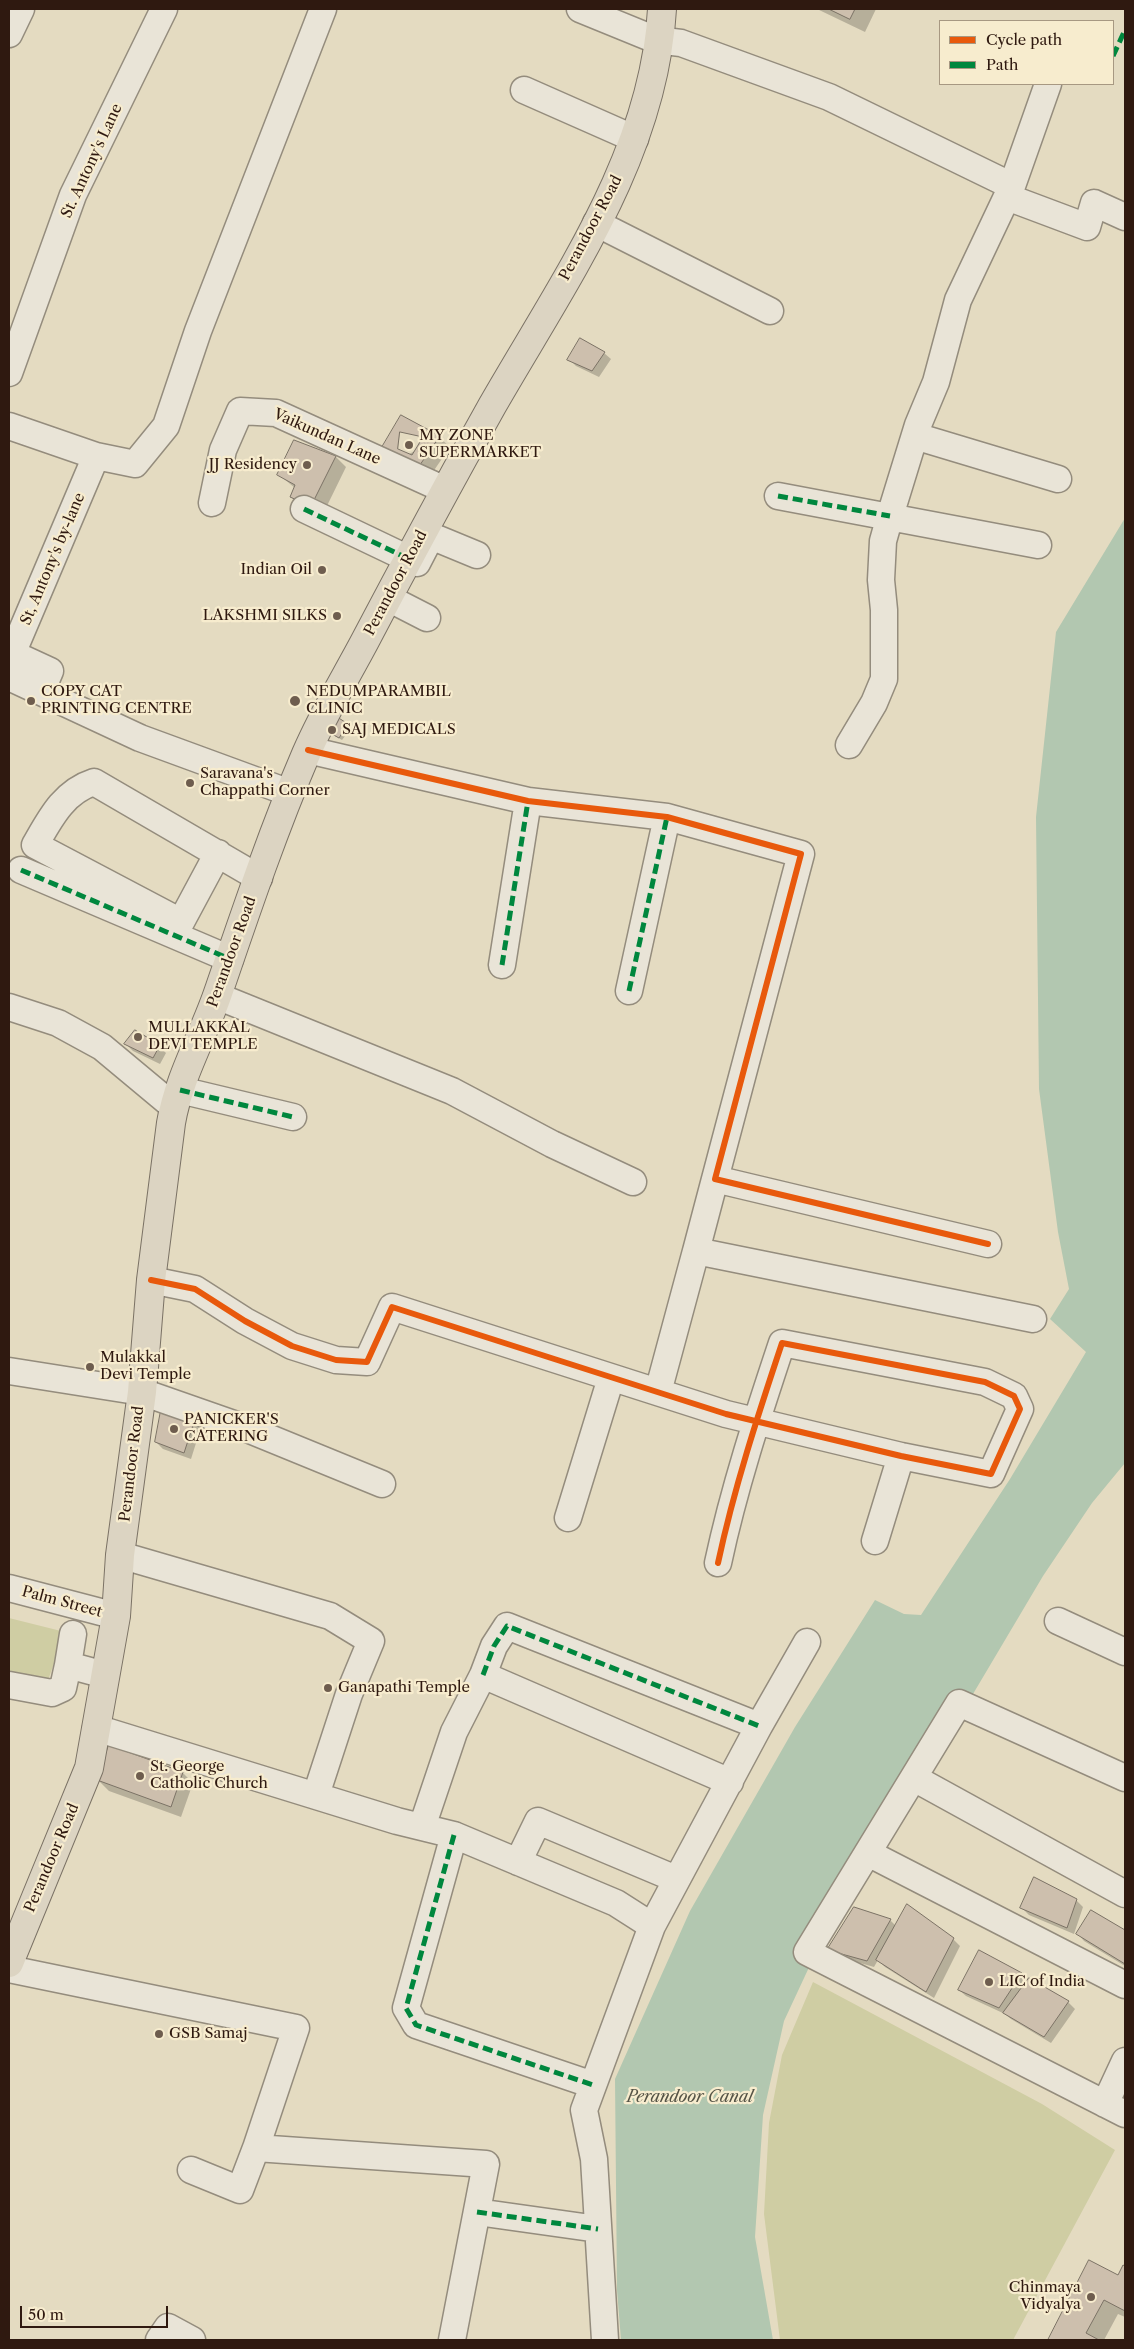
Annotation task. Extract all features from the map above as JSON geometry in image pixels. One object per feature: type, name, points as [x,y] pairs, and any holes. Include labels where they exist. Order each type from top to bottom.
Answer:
[{"type":"main road","name":"Perandoor Road","points":[[9,1963],[89,1768],[116,1616],[120,1555],[142,1392],[151,1280],[177,1098],[190,1058],[217,996],[258,878],[308,750],[445,490],[596,223],[635,138],[648,96],[660,42],[662,9]]},
{"type":"street","points":[[9,34],[21,9]]},
{"type":"street","name":"St. Antony's Lane","points":[[9,373],[73,195],[164,9]]},
{"type":"street","points":[[9,426],[96,456],[135,464],[166,426],[198,331],[323,9]]},
{"type":"street","points":[[580,9],[660,42],[681,44],[829,97],[1009,192],[1087,227],[1094,203],[1125,217]]},
{"type":"street","points":[[849,745],[874,703],[884,679],[884,610],[880,580],[883,541],[890,516],[915,436],[936,382],[958,300],[1009,192],[1048,85]]},
{"type":"street","points":[[524,90],[635,138]]},
{"type":"street","points":[[596,223],[770,311]]},
{"type":"street","name":"Vaikundan Lane","points":[[212,503],[223,450],[240,411],[276,413],[445,490]]},
{"type":"street","points":[[915,436],[1058,479]]},
{"type":"street","name":"St, Antony's by-lane","points":[[14,666],[96,456]]},
{"type":"street","points":[[778,496],[1038,545]]},
{"type":"street","points":[[304,509],[417,563],[431,536],[477,555]]},
{"type":"street","points":[[388,598],[426,618]]},
{"type":"street","points":[[14,666],[41,692],[140,738],[290,793]]},
{"type":"street","points":[[308,750],[528,801],[667,818],[801,854],[658,1392]]},
{"type":"street","points":[[218,853],[180,922],[35,845],[58,807],[80,787],[94,782],[218,853],[258,878]]},
{"type":"street","points":[[502,965],[528,801]]},
{"type":"street","points":[[629,991],[667,818]]},
{"type":"street","points":[[21,870],[230,959]]},
{"type":"street","points":[[217,996],[452,1091],[552,1144],[633,1182]]},
{"type":"street","points":[[9,1007],[58,1024],[102,1047],[177,1098],[293,1118]]},
{"type":"street","points":[[715,1179],[988,1244]]},
{"type":"street","points":[[696,1250],[1033,1319]]},
{"type":"street","points":[[151,1280],[195,1289],[244,1321],[292,1346],[336,1360],[367,1362],[392,1307],[726,1414],[756,1420],[901,1456],[991,1474],[1020,1409],[1014,1396],[985,1382],[782,1342],[756,1420],[727,1518],[718,1563]]},
{"type":"street","points":[[9,1371],[142,1392],[245,1428],[382,1484]]},
{"type":"street","points":[[568,1518],[611,1378]]},
{"type":"street","points":[[875,1541],[901,1456]]},
{"type":"street","points":[[120,1555],[330,1616],[371,1641],[349,1694],[316,1795]]},
{"type":"street","name":"Palm Street","points":[[9,1588],[116,1616]]},
{"type":"street","points":[[1058,1621],[1125,1652]]},
{"type":"street","points":[[422,1827],[454,1732],[483,1675],[494,1646],[507,1626],[759,1726]]},
{"type":"street","points":[[9,1685],[52,1694],[63,1688],[73,1634]]},
{"type":"street","points":[[605,2340],[594,2159],[584,2110],[652,1926],[759,1726],[807,1642]]},
{"type":"street","points":[[68,1665],[105,1675]]},
{"type":"street","points":[[483,1675],[730,1782]]},
{"type":"street","points":[[1125,1778],[959,1703],[807,1952],[1115,2109],[1125,2061]]},
{"type":"street","points":[[96,1728],[454,1835],[616,1903],[652,1926]]},
{"type":"street","points":[[914,1778],[1125,1894]]},
{"type":"street","points":[[518,1862],[538,1821],[676,1879]]},
{"type":"street","points":[[454,1835],[406,2008],[416,2026],[593,2085]]},
{"type":"street","points":[[868,1853],[1125,1985]]},
{"type":"street","points":[[9,1969],[296,2028],[240,2190],[191,2170]]},
{"type":"street","points":[[256,2148],[486,2164],[452,2340]]},
{"type":"street","points":[[477,2212],[598,2229]]},
{"type":"street","points":[[159,2340],[168,2327],[192,2340]]},
{"type":"shaded area","points":[[9,1618],[65,1632],[46,1686],[9,1677]]},
{"type":"shaded area","points":[[813,1982],[1042,2104],[1115,2150],[1013,2340],[780,2340],[764,2214],[769,2123],[782,2055]]},
{"type":"water","name":"Perandoor Canal","points":[[1125,518],[1125,1463],[1092,1503],[1043,1576],[954,1726],[832,1918],[784,2021],[763,2115],[755,2237],[773,2340],[621,2340],[617,2290],[615,2079],[690,1911],[795,1727],[875,1600],[904,1614],[921,1615],[1010,1479],[1086,1352],[1050,1319],[1069,1289],[1058,1232],[1039,1089],[1036,817],[1056,632]]},
{"type":"building","points":[[829,9],[855,9],[850,19]]},
{"type":"building","points":[[580,338],[605,352],[592,371],[567,360]]},
{"type":"building","name":"MY ZONE SUPERMARKET","points":[[401,415],[440,436],[415,472],[378,454]]},
{"type":"building","name":"MY ZONE SUPERMARKET","points":[[400,432],[423,437],[412,455],[398,449]]},
{"type":"building","name":"JJ Residency","points":[[294,440],[336,456],[311,506],[290,497],[295,485],[277,475]]},
{"type":"building","points":[[331,713],[348,724],[339,738],[323,729]]},
{"type":"building","name":"MULLAKKAL DEVI TEMPLE","points":[[135,1030],[160,1045],[153,1058],[124,1044]]},
{"type":"building","name":"PANICKER'S CATERING","points":[[162,1405],[196,1416],[184,1453],[155,1442]]},
{"type":"building","name":"St. George Catholic Church","points":[[109,1745],[183,1772],[171,1807],[97,1780]]},
{"type":"building","points":[[1034,1877],[1077,1899],[1067,1928],[1020,1908]]},
{"type":"building","points":[[907,1904],[954,1938],[926,1992],[876,1960]]},
{"type":"building","points":[[854,1907],[891,1919],[867,1961],[827,1950]]},
{"type":"building","points":[[1091,1910],[1125,1930],[1125,1964],[1076,1934]]},
{"type":"building","name":"LIC of India","points":[[979,1950],[1022,1973],[999,2008],[958,1990]]},
{"type":"building","points":[[1029,1978],[1069,2001],[1044,2037],[1003,2013]]},
{"type":"building","points":[[1089,2260],[1118,2275],[1123,2265],[1125,2266],[1125,2311],[1104,2300],[1086,2333],[1099,2340],[1048,2340]]},
{"type":"marked path","points":[[1114,54],[1125,30]]},
{"type":"marked path","points":[[778,496],[890,516]]},
{"type":"marked path","points":[[304,509],[409,559]]},
{"type":"marked path","points":[[502,965],[528,801]]},
{"type":"marked path","points":[[629,991],[667,817]]},
{"type":"marked path","points":[[21,870],[230,959]]},
{"type":"marked path","points":[[180,1090],[293,1117]]},
{"type":"marked path","points":[[483,1675],[494,1646],[507,1626],[759,1726]]},
{"type":"marked path","points":[[454,1835],[406,2008],[416,2025],[593,2085]]},
{"type":"marked path","points":[[477,2212],[598,2229]]},
{"type":"cycle path","points":[[308,750],[528,801],[667,817],[801,854],[715,1179],[988,1244]]},
{"type":"cycle path","points":[[151,1280],[195,1289],[245,1321],[292,1346],[336,1360],[367,1362],[392,1307],[726,1414],[901,1456],[991,1474],[1020,1409],[1014,1396],[985,1382],[782,1343],[764,1397],[755,1424],[718,1563]]},
{"type":"place","name":"MY ZONE SUPERMARKET","points":[[409,445]]},
{"type":"place","name":"JJ Residency","points":[[307,465]]},
{"type":"place","name":"Indian Oil","points":[[322,570]]},
{"type":"place","name":"LAKSHMI SILKS","points":[[337,616]]},
{"type":"place","name":"COPY CAT PRINTING CENTRE","points":[[31,701]]},
{"type":"place","name":"NEDUMPARAMBIL CLINIC","points":[[295,701]]},
{"type":"place","name":"SAJ MEDICALS","points":[[332,730]]},
{"type":"place","name":"Saravana's Chappathi Corner","points":[[190,783]]},
{"type":"place","name":"MULLAKKAL DEVI TEMPLE","points":[[138,1037]]},
{"type":"place","name":"Mulakkal Devi Temple","points":[[90,1367]]},
{"type":"place","name":"PANICKER'S CATERING","points":[[174,1429]]},
{"type":"place","name":"Ganapathi Temple","points":[[328,1688]]},
{"type":"place","name":"St. George Catholic Church","points":[[140,1776]]},
{"type":"place","name":"LIC of India","points":[[989,1982]]},
{"type":"place","name":"GSB Samaj","points":[[159,2034]]},
{"type":"place","name":"Chinmaya Vidyalya","points":[[1091,2297]]}]
